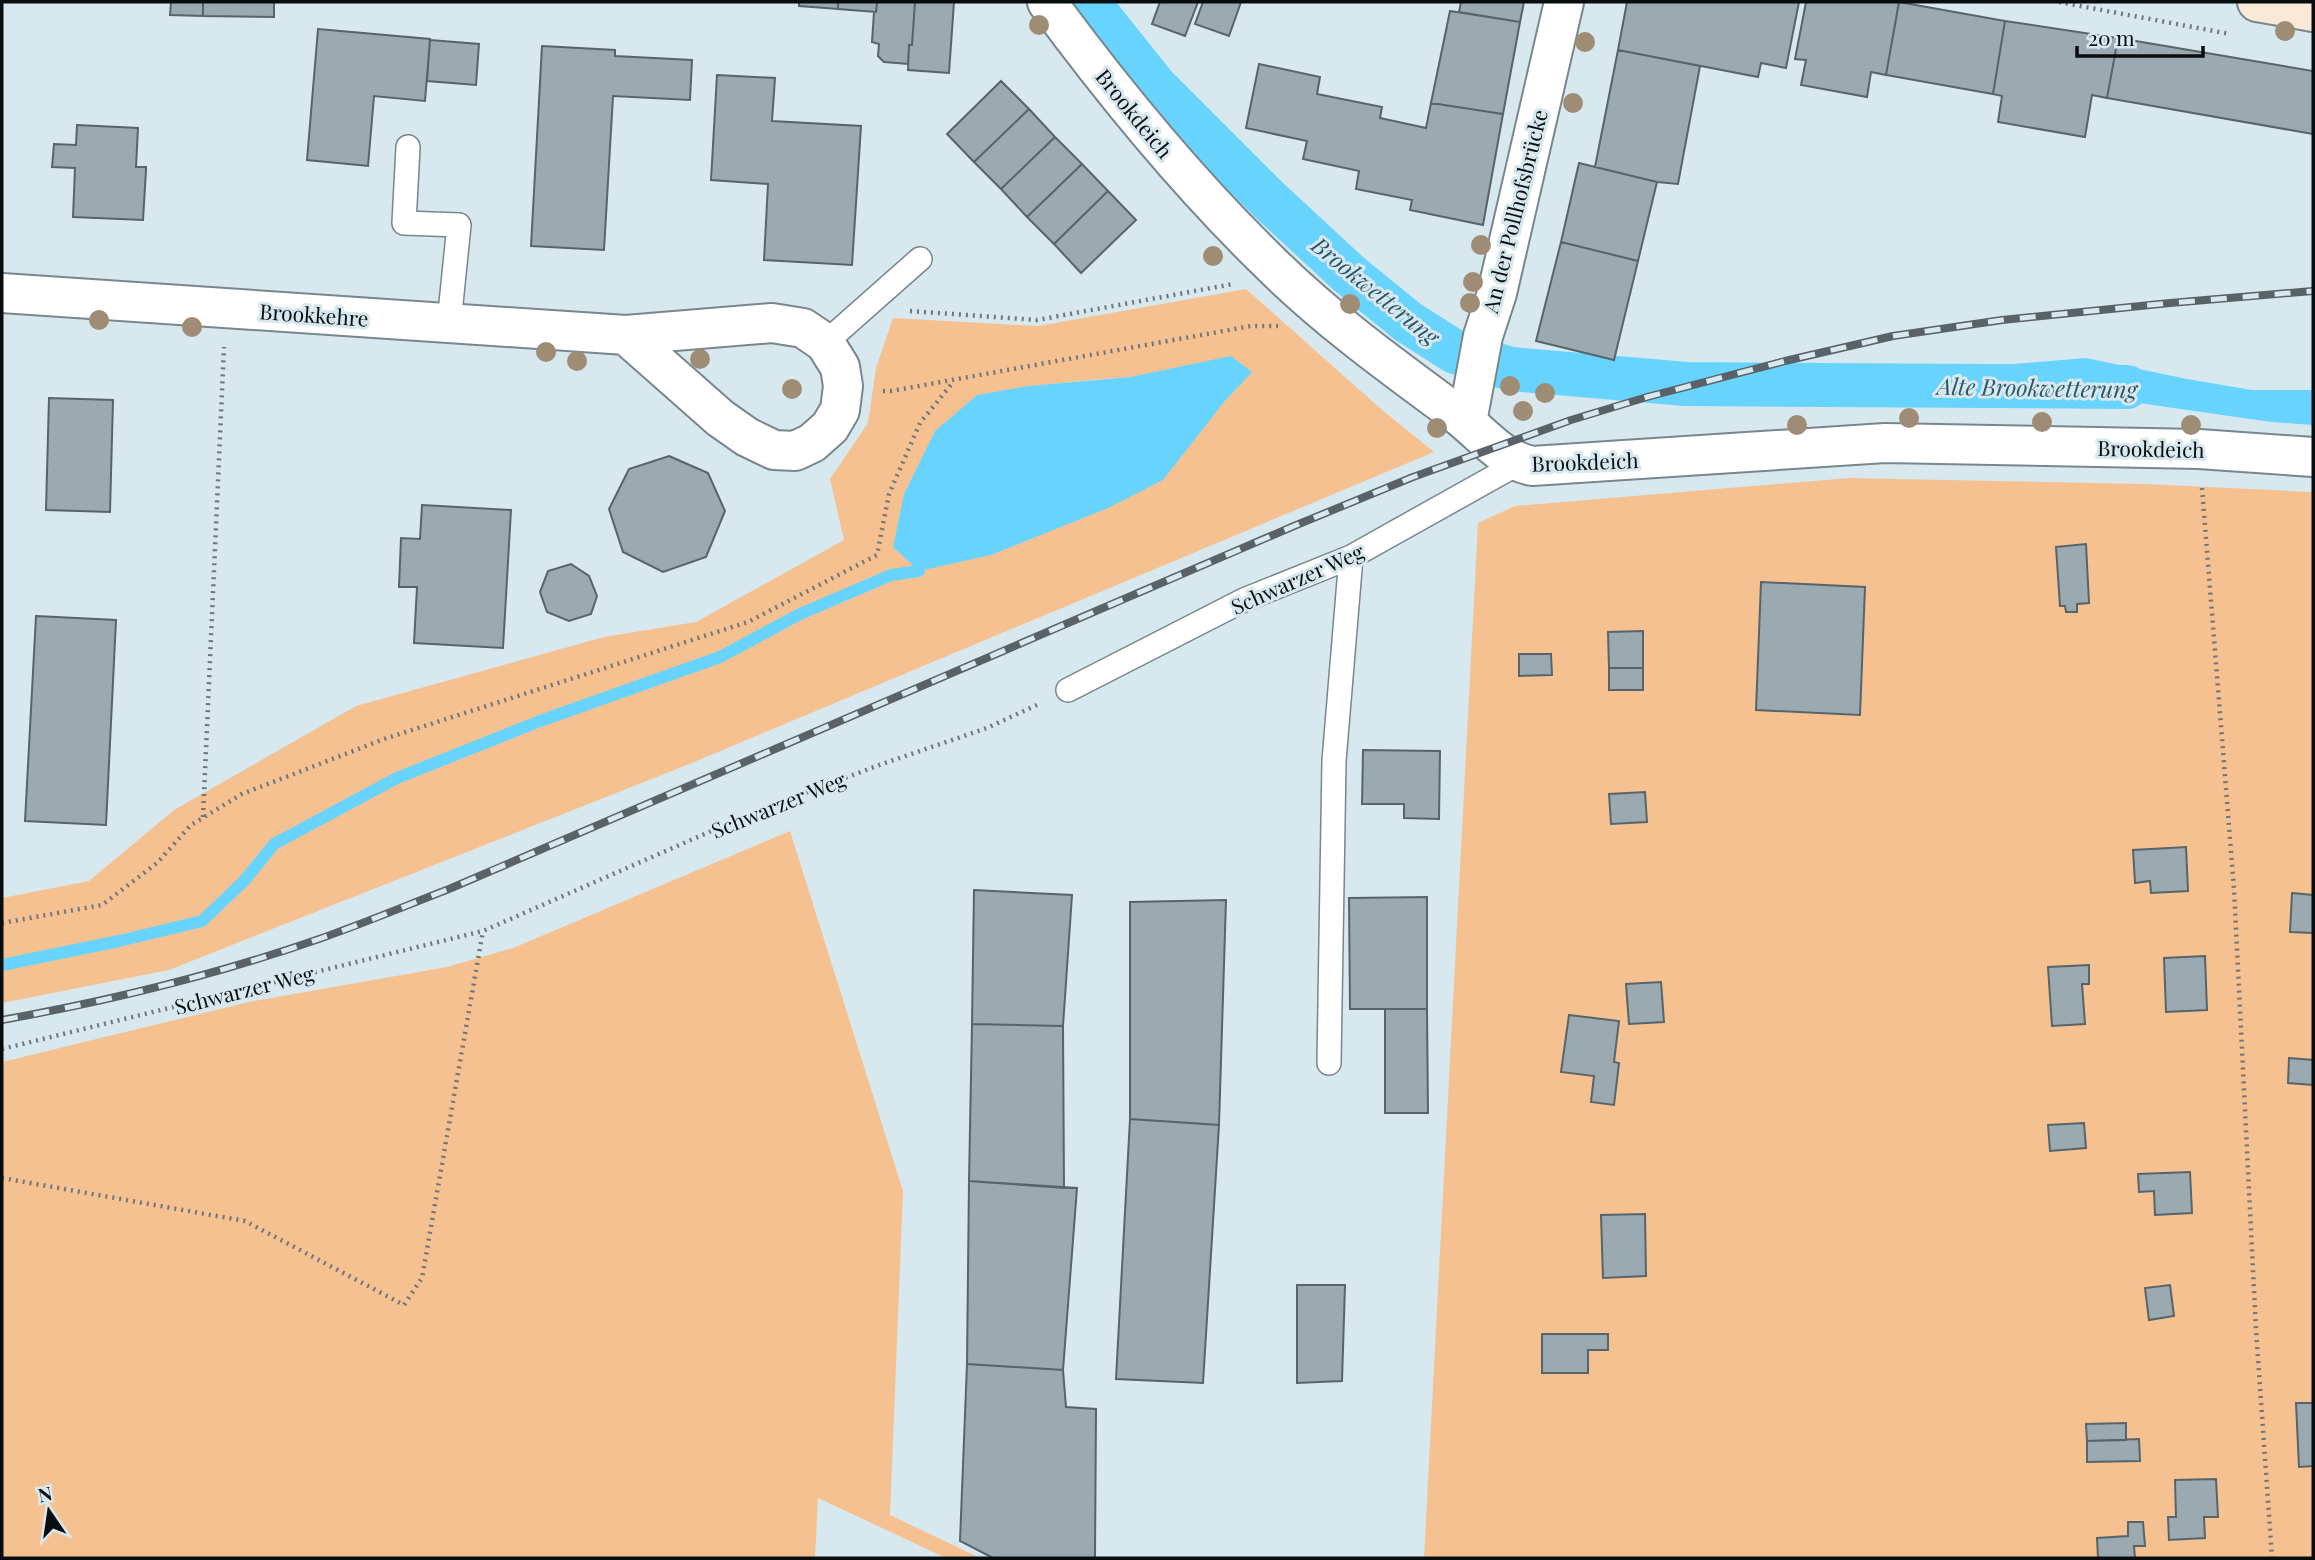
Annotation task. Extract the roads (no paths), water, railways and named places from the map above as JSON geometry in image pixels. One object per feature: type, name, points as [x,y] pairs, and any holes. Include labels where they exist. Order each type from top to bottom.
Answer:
[{"type":"main road","points":[[2257,2],[2313,12]]},
{"type":"street","name":"Brookdeich","points":[[1047,2],[1173,161],[1268,262],[1314,304],[1467,422],[1494,448],[1519,463],[1532,466],[1885,443],[2199,449],[2313,457]]},
{"type":"street","name":"An der Pollhofsbrücke","points":[[1467,422],[1483,336],[1497,293],[1564,2]]},
{"type":"street","name":"Brookkehre","points":[[2,293],[626,335],[772,323],[803,328],[825,343]]},
{"type":"street","points":[[626,335],[720,418],[747,437],[774,450],[795,451],[812,443],[830,427],[839,410],[843,386],[840,367],[825,343]]},
{"type":"lane","points":[[408,147],[404,223],[458,225],[449,323]]},
{"type":"lane","points":[[825,343],[920,259]]},
{"type":"lane","name":"Schwarzer Weg","points":[[1068,690],[1244,600],[1351,556],[1519,463]]},
{"type":"lane","points":[[1329,1062],[1334,761],[1351,556]]},
{"type":"water","points":[[1231,356],[1252,372],[1224,402],[1163,480],[1108,508],[991,555],[919,571],[893,547],[904,494],[935,431],[977,395],[1028,386],[1130,377]]},
{"type":"water","points":[[2086,358],[2252,390],[2313,390],[2313,425],[2271,422],[2097,397],[2001,365]]},
{"type":"waterway","name":"Brookwetterung","points":[[1088,2],[1155,86],[1269,200],[1349,274],[1408,322],[1455,352],[1511,369],[1686,384],[2127,387]]},
{"type":"waterway","points":[[2,965],[202,921],[244,881],[274,844],[397,778],[540,721],[720,657],[800,614],[891,575],[919,571]]},
{"type":"railway","points":[[2,1020],[122,996],[201,975],[280,952],[367,921],[449,889],[1294,526],[1413,477],[1571,420],[1647,397],[1893,336],[2002,320],[2313,291]]},
{"type":"water label","name":"Alte Brookwetterung","points":[[2037,387]]}]
